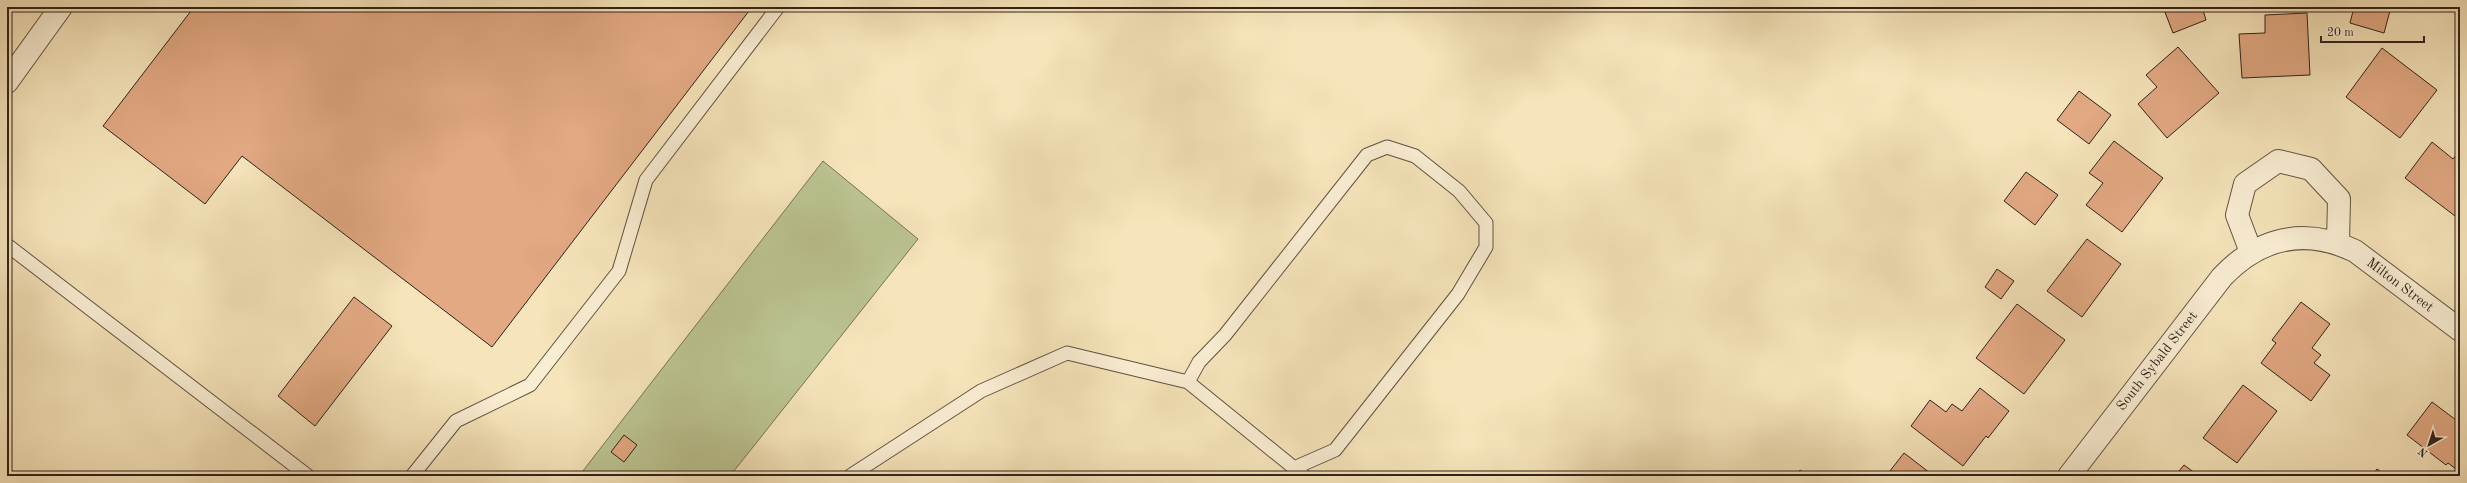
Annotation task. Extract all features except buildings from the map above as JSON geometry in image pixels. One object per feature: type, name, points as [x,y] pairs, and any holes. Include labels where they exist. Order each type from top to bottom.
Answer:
[{"type":"street","points":[[7,82],[61,7]]},
{"type":"street","points":[[2251,252],[2237,216],[2245,184],[2278,161],[2311,169],[2339,198],[2338,243]]},
{"type":"street","name":"Milton Street","points":[[2288,239],[2319,238],[2338,243],[2355,251],[2460,330]]},
{"type":"street","name":"South Sybald Street","points":[[2069,476],[2222,278],[2236,263],[2251,252],[2288,239]]},
{"type":"lane","points":[[412,476],[456,421],[530,384],[619,271],[646,180],[778,7]]},
{"type":"lane","points":[[850,476],[981,391],[1067,353],[1188,382],[1299,472],[1335,450],[1458,294],[1486,247],[1486,224],[1459,191],[1415,156],[1386,147],[1367,155],[1245,310],[1199,362],[1188,382]]},
{"type":"lane","points":[[7,245],[308,476]]},
{"type":"green space","points":[[823,161],[918,239],[730,476],[579,476]]}]
